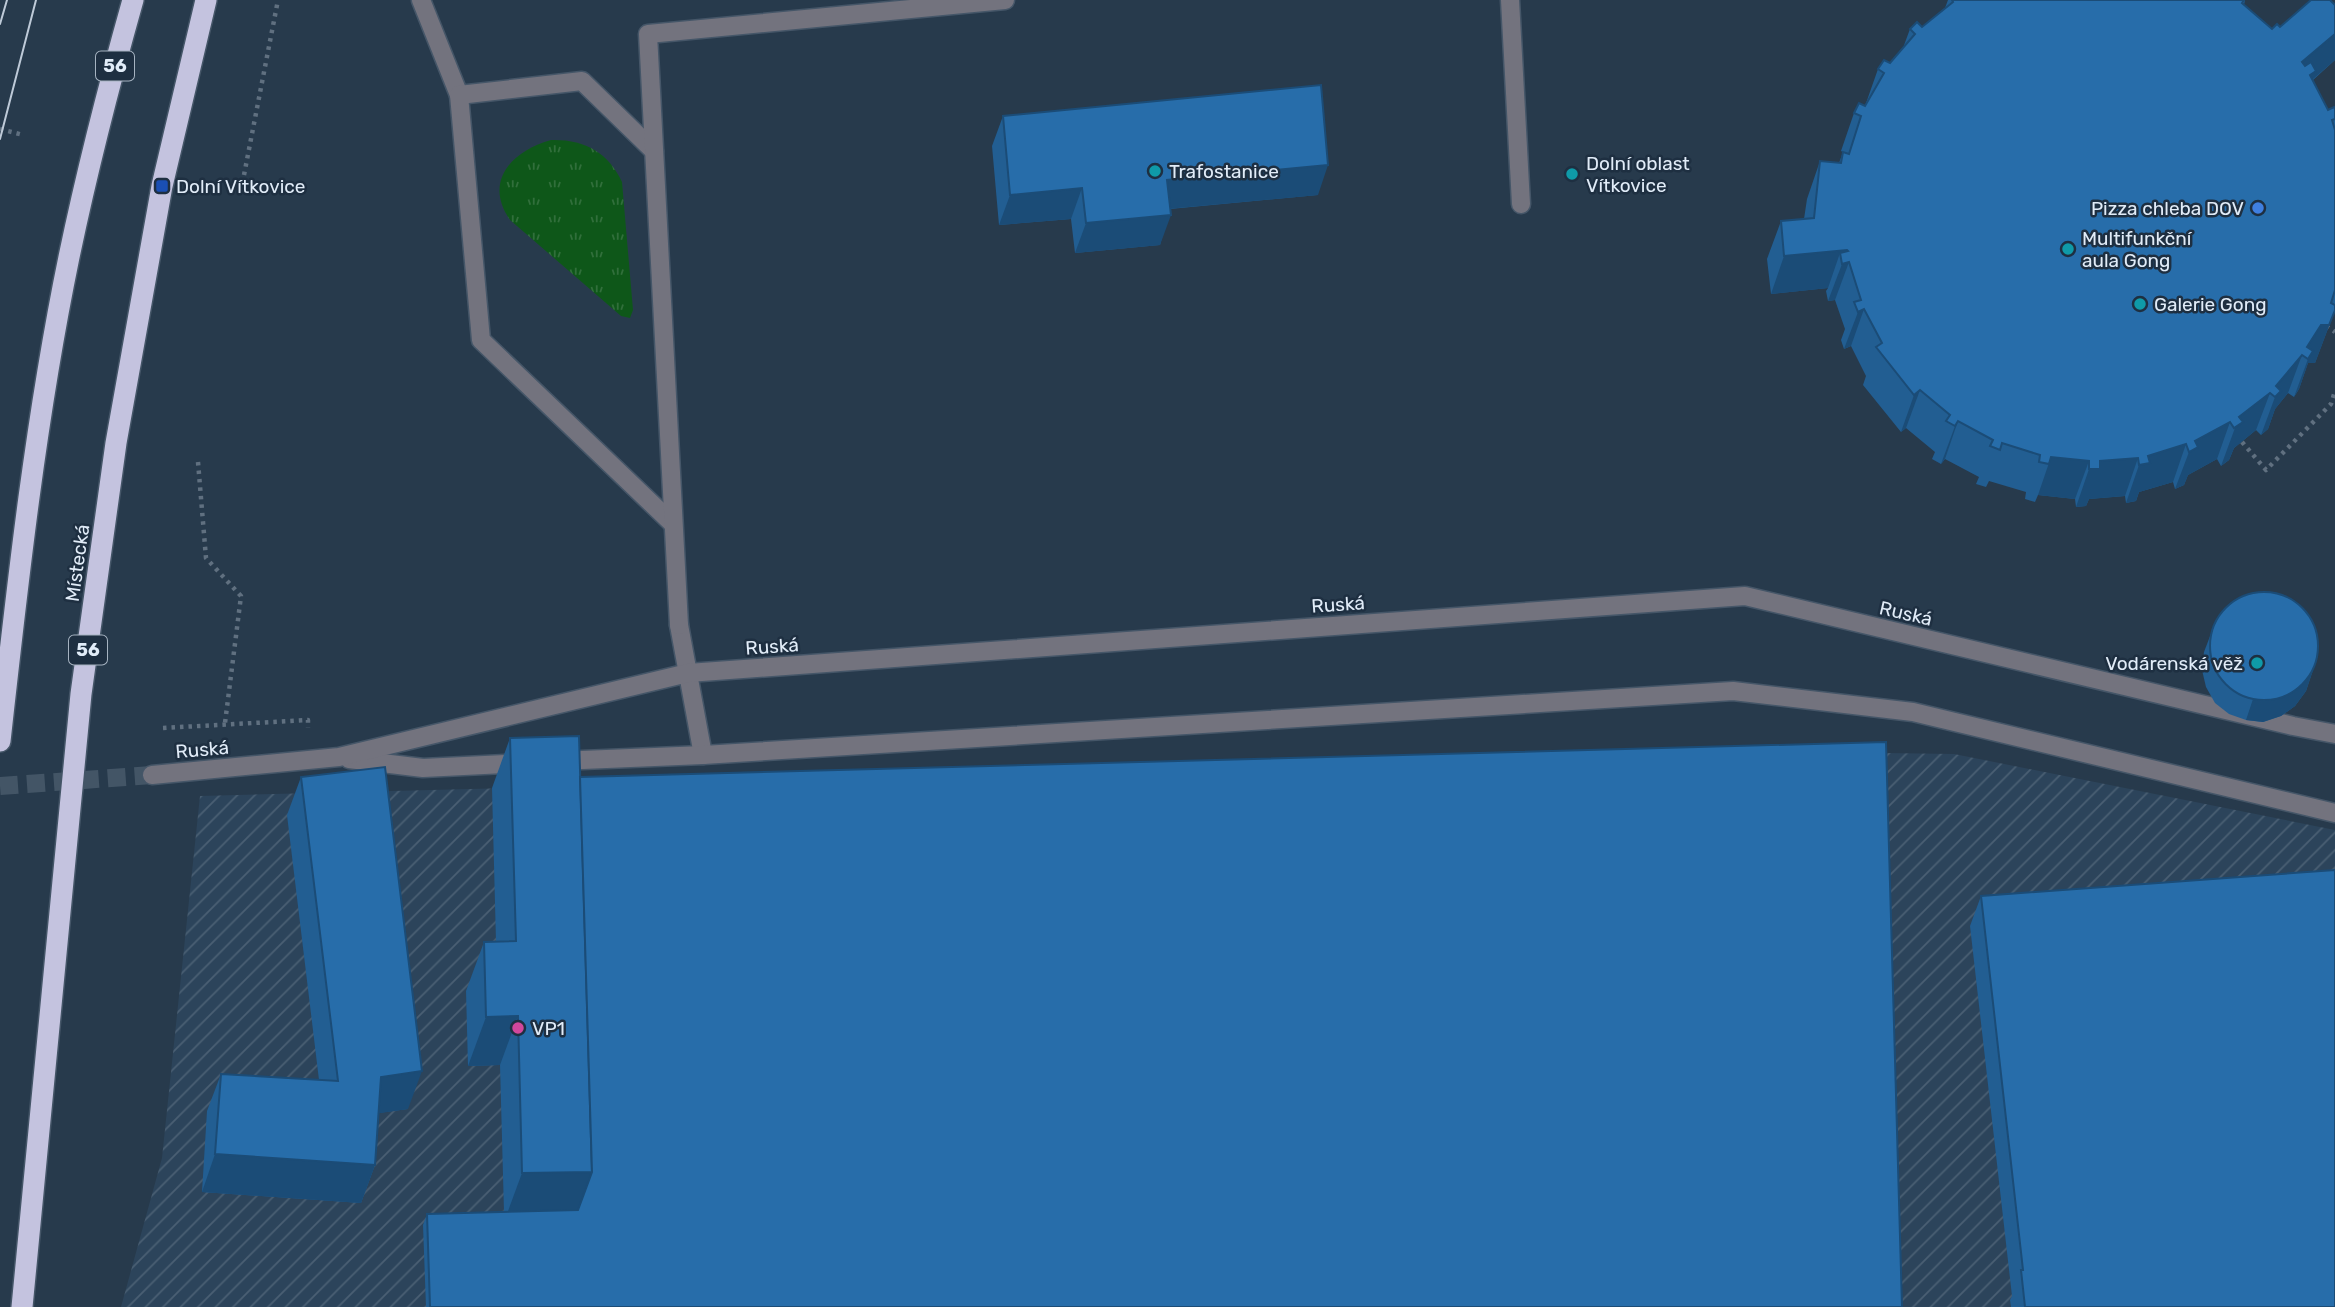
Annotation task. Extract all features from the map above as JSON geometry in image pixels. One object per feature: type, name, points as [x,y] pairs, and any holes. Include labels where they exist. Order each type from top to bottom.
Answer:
[{"type":"highway","name":"56","points":[[0,741],[37,440],[68,260],[97,132],[133,0]]},
{"type":"highway","name":"Místecká","points":[[22,1307],[81,694],[114,456],[162,186],[206,0]]},
{"type":"street","points":[[421,0],[459,95],[481,340],[673,524]]},
{"type":"street","points":[[703,755],[679,625],[648,34],[1004,0]]},
{"type":"street","points":[[1510,0],[1521,204]]},
{"type":"street","points":[[459,95],[582,81],[654,151]]},
{"type":"street","name":"Ruská","points":[[152,775],[339,757],[688,673],[1745,596],[2335,734]]},
{"type":"street","name":"Ruská","points":[[339,757],[423,768],[703,755],[1733,691],[1913,712],[2335,813]]},
{"type":"path","points":[[244,175],[278,0]]},
{"type":"path","points":[[0,129],[23,135]]},
{"type":"path","points":[[2322,323],[2335,331]]},
{"type":"path","points":[[2242,442],[2266,470],[2333,404],[2335,391]]},
{"type":"path","points":[[198,463],[206,558],[241,596],[225,723]]},
{"type":"path","points":[[163,728],[308,720]]},
{"type":"shaded area","points":[[1883,753],[1954,754],[2335,830],[2335,1307],[121,1307],[162,1158],[200,796]]},
{"type":"green space","points":[[551,140],[574,142],[594,149],[610,163],[622,182],[633,310],[630,318],[621,316],[510,220],[502,206],[501,180],[506,170],[524,152]]},
{"type":"building","name":"Multifunkční aula Gong","points":[[1952,0],[2244,0],[2242,3],[2272,29],[2277,24],[2280,27],[2311,0],[2330,0],[2335,5],[2335,34],[2302,62],[2305,66],[2311,62],[2316,71],[2310,75],[2328,110],[2334,107],[2335,109],[2335,119],[2332,120],[2335,130],[2335,290],[2331,303],[2335,305],[2335,310],[2329,325],[2321,325],[2307,347],[2313,351],[2308,359],[2302,355],[2276,386],[2281,391],[2275,397],[2270,393],[2239,417],[2243,422],[2234,428],[2230,422],[2195,441],[2198,447],[2189,452],[2186,444],[2148,456],[2150,463],[2139,465],[2138,458],[2100,461],[2100,469],[2089,469],[2089,461],[2051,457],[2049,464],[2039,462],[2040,455],[2002,443],[2000,450],[1990,446],[1993,440],[1958,421],[1955,426],[1946,421],[1950,415],[1920,390],[1914,395],[1876,347],[1882,343],[1864,309],[1858,312],[1854,302],[1861,300],[1849,262],[1842,264],[1840,253],[1847,250],[1784,256],[1781,221],[1814,218],[1820,161],[1841,163],[1843,152],[1849,154],[1861,116],[1854,113],[1859,103],[1865,106],[1884,73],[1878,69],[1884,60],[1890,63],[1915,34],[1910,29],[1917,22],[1922,27],[1953,2]]},
{"type":"building","name":"Trafostanice","points":[[1321,85],[1328,165],[1167,180],[1171,215],[1086,223],[1082,188],[1010,195],[1003,116]]},
{"type":"building","name":"Vodárenská věž","points":[[2264,592],[2285,596],[2302,608],[2314,625],[2318,646],[2314,667],[2302,684],[2285,696],[2264,700],[2243,696],[2226,684],[2214,667],[2210,646],[2214,625],[2226,608],[2243,596]]},
{"type":"building","name":"VP1","points":[[579,736],[592,1172],[522,1173],[518,1016],[486,1017],[484,942],[516,941],[510,738]]},
{"type":"building","points":[[1886,742],[1902,1307],[430,1307],[427,1214],[578,1210],[592,1172],[580,777]]},
{"type":"building","points":[[385,767],[422,1071],[381,1077],[375,1165],[215,1154],[221,1074],[338,1081],[301,777]]},
{"type":"building","points":[[2335,870],[2335,1307],[2025,1307],[1981,896]]},
{"type":"tunnel","points":[[0,786],[152,775]]},
{"type":"tram line","points":[[0,24],[7,0]]},
{"type":"tram line","points":[[0,139],[36,0]]},
{"type":"place","name":"Trafostanice","points":[[1155,171]]},
{"type":"place","name":"Dolní oblast Vítkovice","points":[[1572,174]]},
{"type":"place","name":"Dolní Vítkovice","points":[[162,186]]},
{"type":"place","name":"Pizza chleba DOV","points":[[2258,208]]},
{"type":"place","name":"Multifunkční aula Gong","points":[[2068,249]]},
{"type":"place","name":"Galerie Gong","points":[[2140,304]]},
{"type":"place","name":"Vodárenská věž","points":[[2257,663]]},
{"type":"place","name":"VP1","points":[[518,1028]]}]
